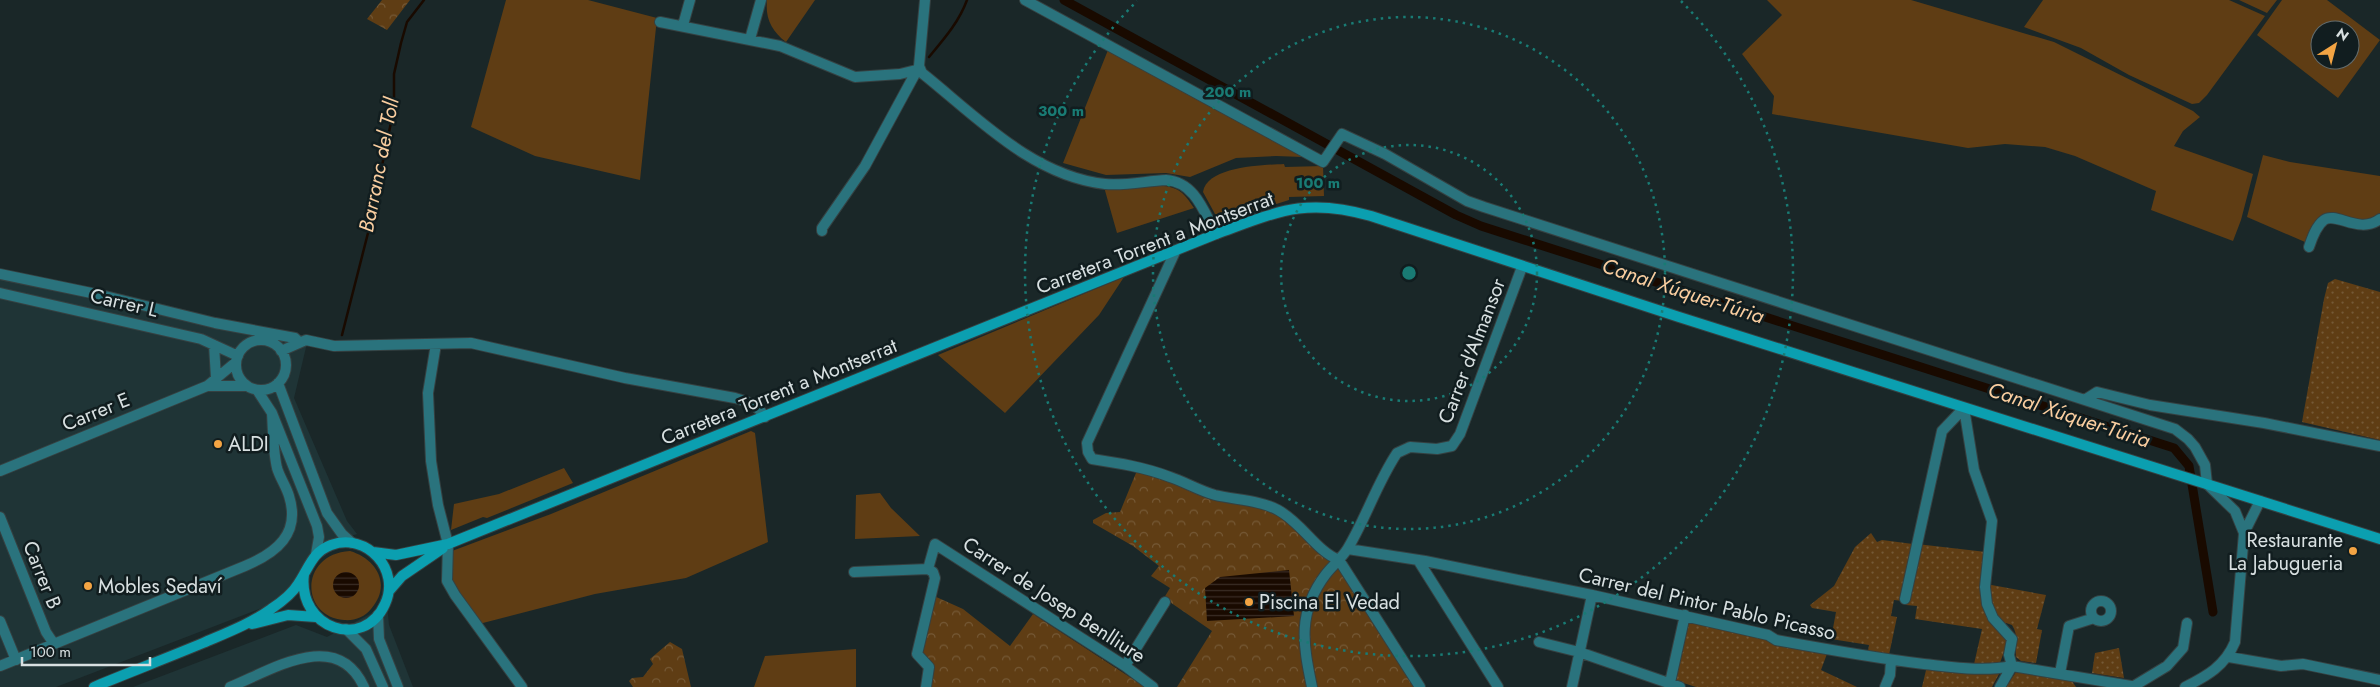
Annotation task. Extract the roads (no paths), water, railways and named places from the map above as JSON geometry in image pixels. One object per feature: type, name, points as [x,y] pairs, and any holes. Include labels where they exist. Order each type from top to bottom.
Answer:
[{"type":"main road","name":"Carretera Torrent a Montserrat","points":[[448,544],[1216,234],[1280,211],[1308,206],[1330,206],[1371,216],[1522,267],[2380,539]]},
{"type":"main road","points":[[241,627],[270,610],[288,596],[316,554],[332,544],[352,543],[373,552],[396,555],[448,544]]},
{"type":"main road","points":[[389,591],[402,576],[448,544]]},
{"type":"main road","points":[[304,574],[304,598],[316,617],[325,624],[346,629],[358,628],[369,623],[378,615],[387,600],[389,591],[386,570],[373,552]]},
{"type":"main road","points":[[94,687],[241,627],[288,615],[316,617]]},
{"type":"street","points":[[684,25],[690,0]]},
{"type":"street","points":[[750,39],[761,0]]},
{"type":"street","points":[[822,231],[822,228],[865,166],[918,70],[926,0]]},
{"type":"street","points":[[1025,0],[1323,162],[1342,134],[1384,154],[1467,201],[2162,424],[2182,434],[2195,447],[2208,474],[2205,484],[2234,511],[2244,533]]},
{"type":"street","points":[[660,22],[684,25],[780,46],[855,77],[918,70],[1011,145],[1035,161],[1062,172],[1106,184],[1176,181],[1195,195],[1216,234]]},
{"type":"street","points":[[2308,247],[2317,228],[2325,219],[2333,218],[2355,225],[2373,225],[2380,219]]},
{"type":"street","points":[[1175,252],[1087,444],[1092,459],[1131,465],[1168,476],[1215,495],[1241,499],[1277,510],[1300,525],[1326,555],[1338,560],[1420,687]]},
{"type":"street","name":"Carrer d'Almansor","points":[[1312,687],[1303,626],[1317,588],[1348,549],[1397,454],[1410,447],[1437,449],[1452,446],[1460,434],[1522,267]]},
{"type":"street","points":[[0,274],[101,295],[216,323],[295,338],[299,342]]},
{"type":"street","name":"Carrer L","points":[[0,293],[201,339],[237,359]]},
{"type":"street","points":[[281,351],[306,340],[334,346],[471,343],[626,378],[736,398],[750,402],[759,408],[765,417]]},
{"type":"street","points":[[256,341],[270,343],[281,351],[285,359],[285,371],[278,383],[271,388],[206,386],[237,359],[248,344],[256,341]]},
{"type":"street","points":[[436,344],[428,393],[428,422],[433,478],[448,544],[447,581],[455,595],[522,687]]},
{"type":"street","points":[[214,345],[216,378]]},
{"type":"street","points":[[237,359],[239,377],[252,388],[272,414],[317,526],[316,554]]},
{"type":"street","points":[[278,383],[327,513],[342,534],[352,543]]},
{"type":"street","name":"Carrer E","points":[[0,471],[206,386]]},
{"type":"street","points":[[2086,399],[2097,392],[2150,405],[2264,423],[2380,446]]},
{"type":"street","points":[[1905,599],[1942,432],[1964,408]]},
{"type":"street","points":[[1964,408],[1974,470],[1992,521],[1985,587],[1987,604],[1993,618],[2012,639],[2010,654],[2012,666],[2000,687]]},
{"type":"street","points":[[0,666],[245,566],[268,556],[280,547],[290,531],[291,513],[290,497],[276,461],[272,414]]},
{"type":"street","points":[[2185,687],[2216,669],[2229,657],[2236,642],[2244,533],[2260,501]]},
{"type":"street","name":"Carrer B","points":[[0,517],[46,632],[54,644]]},
{"type":"street","name":"Carrer de Josep Benlliure","points":[[928,568],[935,544],[1125,666],[1153,687]]},
{"type":"street","name":"Carrer del Pintor Pablo Picasso","points":[[1348,549],[1418,560],[1592,595],[1768,635],[1776,640],[1892,660],[1996,669],[2012,666],[2060,673],[2086,683],[2135,687],[2167,666],[2183,648],[2187,623]]},
{"type":"street","points":[[1418,560],[1498,687]]},
{"type":"street","points":[[854,572],[928,568],[933,572],[935,578],[917,654],[929,667],[926,687]]},
{"type":"street","points":[[1572,687],[1592,595]]},
{"type":"street","points":[[1125,666],[1165,602]]},
{"type":"street","points":[[378,615],[379,639],[398,687]]},
{"type":"street","points":[[1539,642],[1579,652],[1673,686],[1685,616]]},
{"type":"street","points":[[2060,673],[2069,626],[2094,618]]},
{"type":"street","points":[[0,621],[16,660]]},
{"type":"street","points":[[346,629],[366,649],[383,687]]},
{"type":"street","points":[[230,687],[302,657],[315,655],[336,658],[347,664],[355,671],[364,687]]},
{"type":"street","points":[[2229,657],[2281,666],[2303,664],[2380,680]]},
{"type":"street","points":[[1884,687],[1890,675],[1892,660]]},
{"type":"waterway","name":"Barranc del Toll","points":[[342,335],[368,233],[394,108],[394,74],[401,43],[407,22],[424,0]]},
{"type":"waterway","points":[[929,57],[946,37],[967,0]]},
{"type":"waterway","name":"Canal Xúquer-Túria","points":[[1064,0],[1456,215],[1481,226],[2174,448],[2189,466],[2213,612]]},
{"type":"place","name":"ALDI","points":[[218,444]]},
{"type":"place","name":"Restaurante La Jabugueria","points":[[2353,551]]},
{"type":"place","name":"Mobles Sedaví","points":[[88,586]]},
{"type":"place","name":"Piscina El Vedad","points":[[1249,602]]}]
